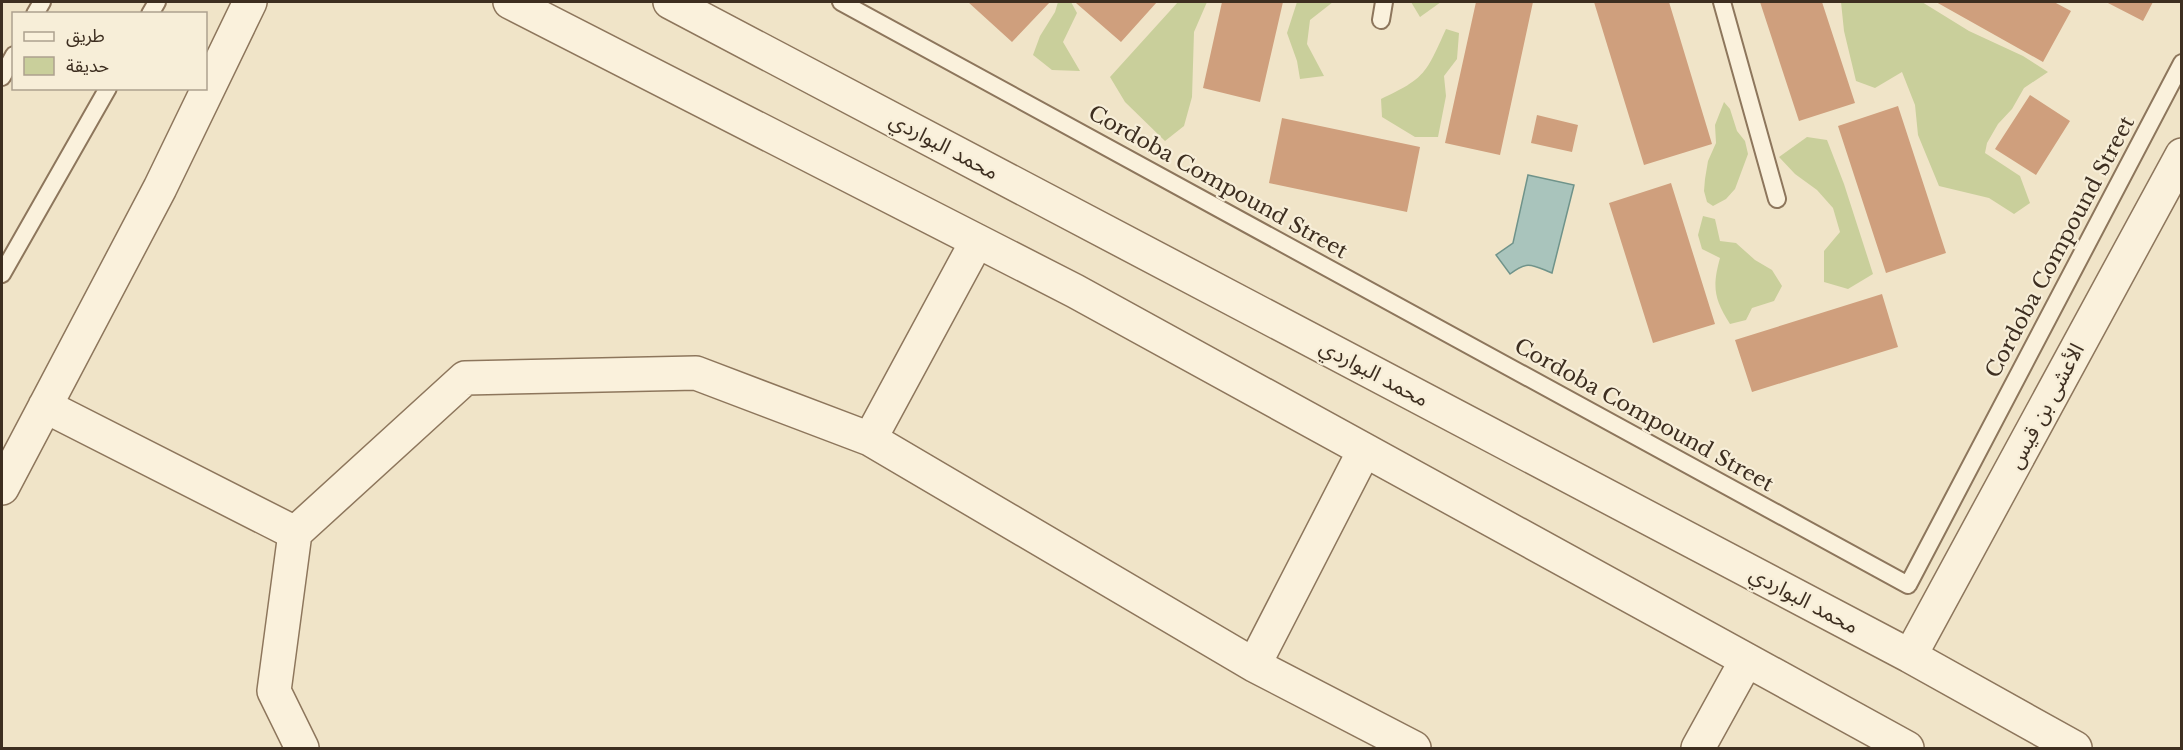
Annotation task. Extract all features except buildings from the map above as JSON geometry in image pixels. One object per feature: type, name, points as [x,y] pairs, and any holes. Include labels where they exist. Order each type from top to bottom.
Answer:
[{"type":"street","points":[[2,488],[160,188],[250,2]]},
{"type":"street","points":[[510,2],[1075,291],[1907,748]]},
{"type":"street","name":"محمد البواردي","points":[[670,2],[1910,656],[2075,748]]},
{"type":"street","name":"الأعشى بن قيس","points":[[1910,656],[2181,155]]},
{"type":"street","points":[[870,439],[977,241]]},
{"type":"street","points":[[302,748],[274,691],[295,533],[465,378],[696,373],[870,439],[1254,664],[1414,748]]},
{"type":"street","points":[[45,406],[295,533]]},
{"type":"street","points":[[1254,664],[1364,451]]},
{"type":"street","points":[[1698,748],[1746,661]]},
{"type":"lane","name":"Cordoba Compound Street","points":[[841,2],[1908,585],[2181,63]]},
{"type":"lane","points":[[1381,20],[1384,2]]},
{"type":"lane","points":[[1722,2],[1777,199]]},
{"type":"lane","points":[[2,77],[12,59]]},
{"type":"lane","points":[[2,274],[107,90]]},
{"type":"green space","points":[[1058,2],[1071,2],[1077,13],[1063,42],[1080,71],[1052,70],[1033,55]]},
{"type":"green space","points":[[1178,2],[1207,2],[1194,32],[1192,97],[1184,126],[1165,141],[1125,102],[1110,77]]},
{"type":"green space","points":[[1297,2],[1333,2],[1310,20],[1307,44],[1324,76],[1300,79],[1297,61],[1287,33]]},
{"type":"green space","points":[[1411,2],[1441,2],[1420,17]]},
{"type":"green space","points":[[1841,2],[1922,2],[1969,31],[2023,56],[2048,72],[2024,88],[2012,109],[1998,124],[1987,143],[1985,153],[2020,176],[2030,203],[2014,214],[1989,198],[1939,186],[1918,135],[1915,105],[1902,72],[1875,88],[1856,81],[1844,31]]},
{"type":"green space","points":[[1446,29],[1459,33],[1457,59],[1444,76],[1446,96],[1438,137],[1415,137],[1382,117],[1381,99],[1423,73],[1434,56]]},
{"type":"green space","points":[[1724,102],[1730,109],[1737,131],[1745,141],[1748,154],[1735,189],[1726,199],[1713,206],[1707,202],[1704,191],[1705,179],[1708,161],[1716,143],[1715,125]]},
{"type":"green space","points":[[1807,137],[1827,140],[1873,274],[1848,289],[1824,282],[1824,251],[1840,232],[1833,208],[1817,190],[1795,174],[1779,157]]},
{"type":"green space","points":[[1703,216],[1715,219],[1720,241],[1736,243],[1755,260],[1772,270],[1782,286],[1774,301],[1752,308],[1746,320],[1730,324],[1718,300],[1715,285],[1720,258],[1702,249],[1698,235]]},
{"type":"water","points":[[1528,175],[1574,185],[1552,273],[1526,265],[1510,274],[1496,255],[1513,243]]}]
